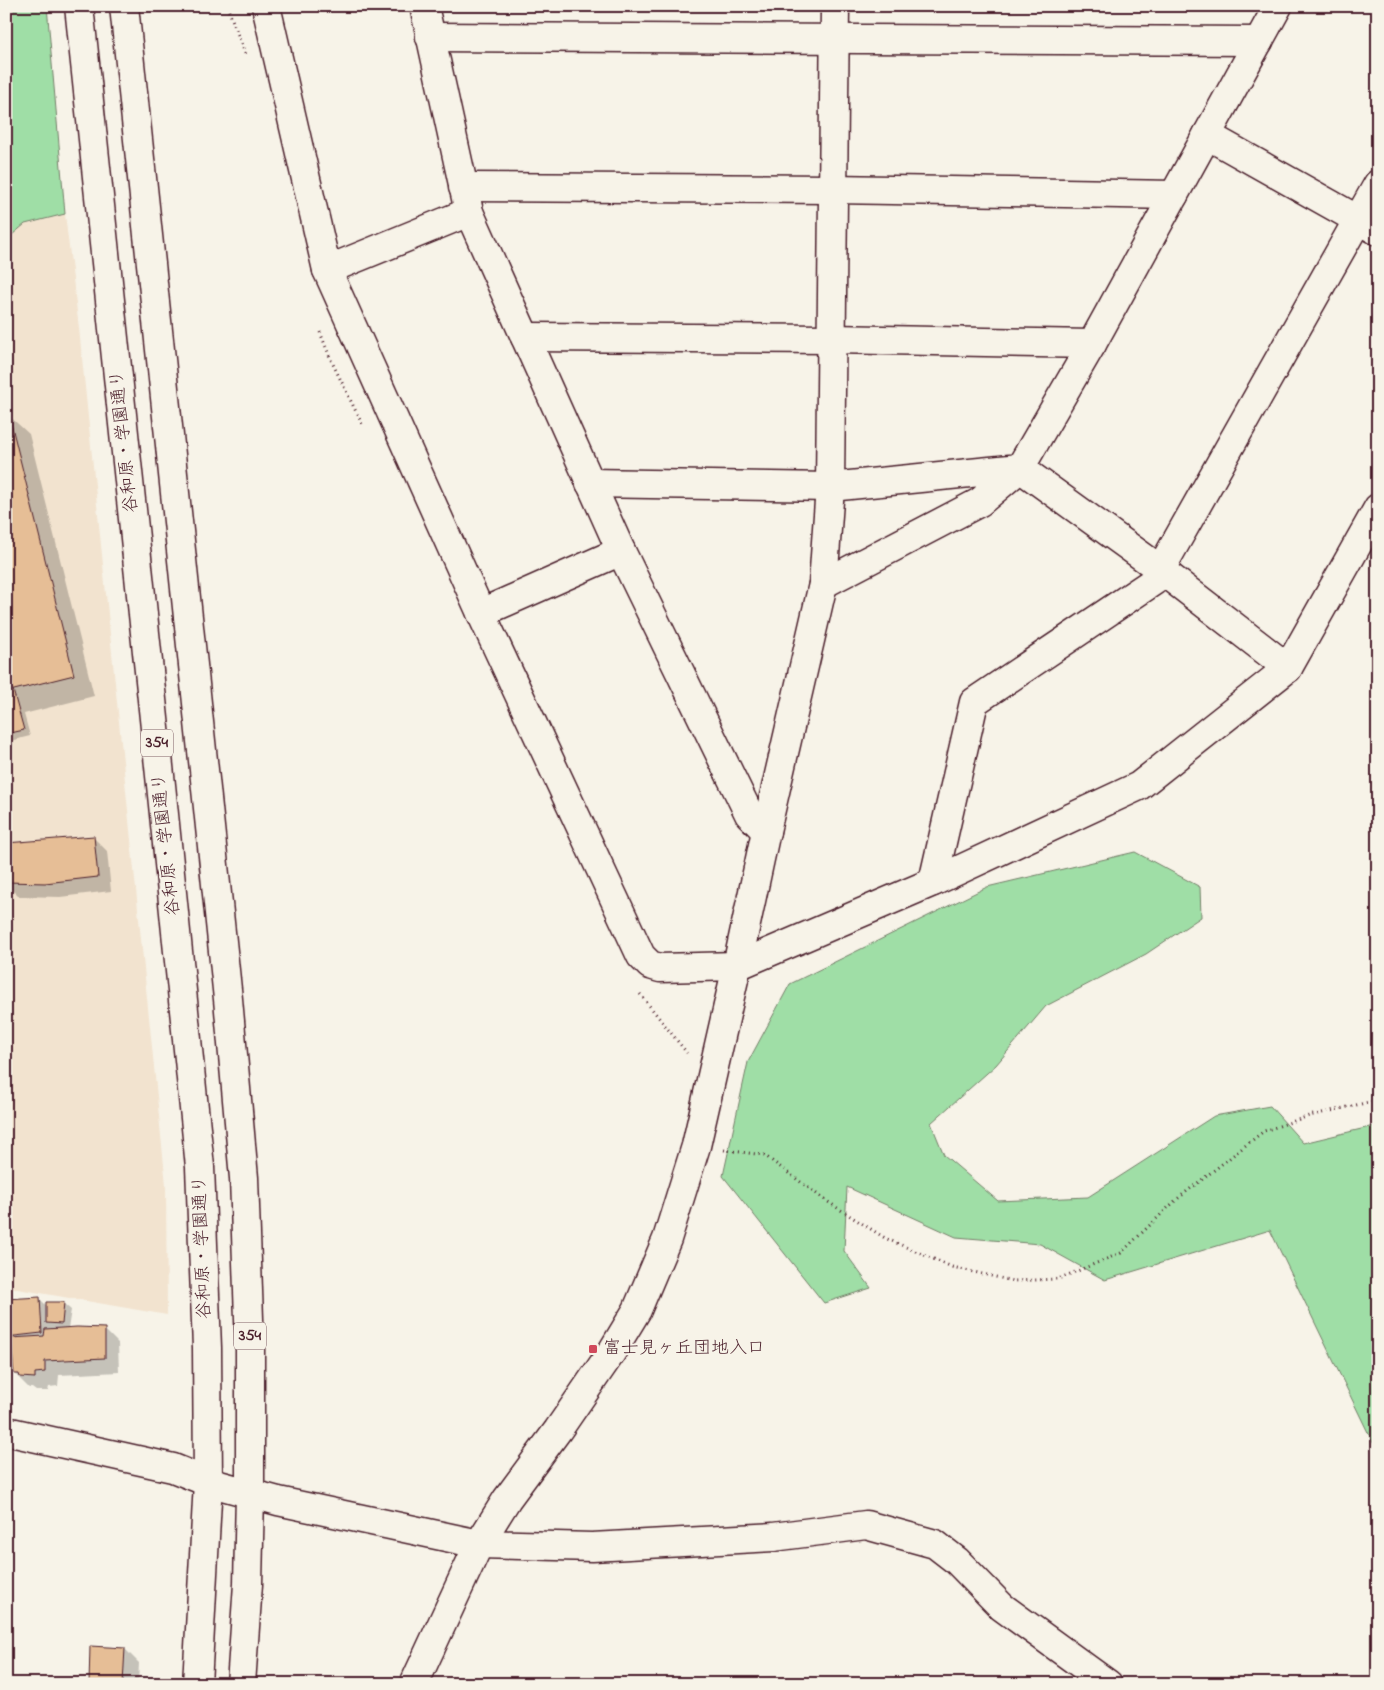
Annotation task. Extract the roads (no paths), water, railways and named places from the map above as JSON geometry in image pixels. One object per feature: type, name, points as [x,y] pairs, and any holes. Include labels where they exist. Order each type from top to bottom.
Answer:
[{"type":"main road","name":"谷和原・学園通り","points":[[79,6],[200,1167],[207,1348],[208,1482],[197,1684]]},
{"type":"main road","name":"354","points":[[124,6],[227,989],[244,1178],[250,1347],[250,1494],[248,1584],[241,1684]]},
{"type":"main road","points":[[266,6],[327,270],[480,614],[642,956],[650,965],[660,968],[737,966],[933,882],[1139,786],[1288,668],[1378,508]]},
{"type":"main road","points":[[424,6],[466,199],[525,337],[621,551],[749,814],[766,831]]},
{"type":"main road","points":[[414,1684],[479,1544],[507,1499],[558,1430],[611,1353],[637,1310],[667,1239],[696,1146],[823,584],[830,487],[835,6]]},
{"type":"main road","points":[[823,584],[980,502],[1020,468],[1092,344],[1278,6]]},
{"type":"main road","points":[[430,37],[1259,41]]},
{"type":"main road","points":[[1207,135],[1368,226]]},
{"type":"main road","points":[[933,882],[974,702],[1154,581],[1368,226],[1378,184]]},
{"type":"main road","points":[[327,270],[466,199],[832,189],[1174,196]]},
{"type":"main road","points":[[525,337],[832,339],[1092,344]]},
{"type":"main road","points":[[590,483],[830,487],[1020,468],[1160,570],[1288,668]]},
{"type":"main road","points":[[480,614],[621,551]]},
{"type":"main road","points":[[6,1431],[173,1468],[208,1482],[250,1494],[479,1544],[592,1547],[773,1537],[866,1525],[935,1544],[957,1561],[1002,1607],[1108,1684]]},
{"type":"place","name":"富士見ヶ丘団地入口","points":[[593,1349]]}]
